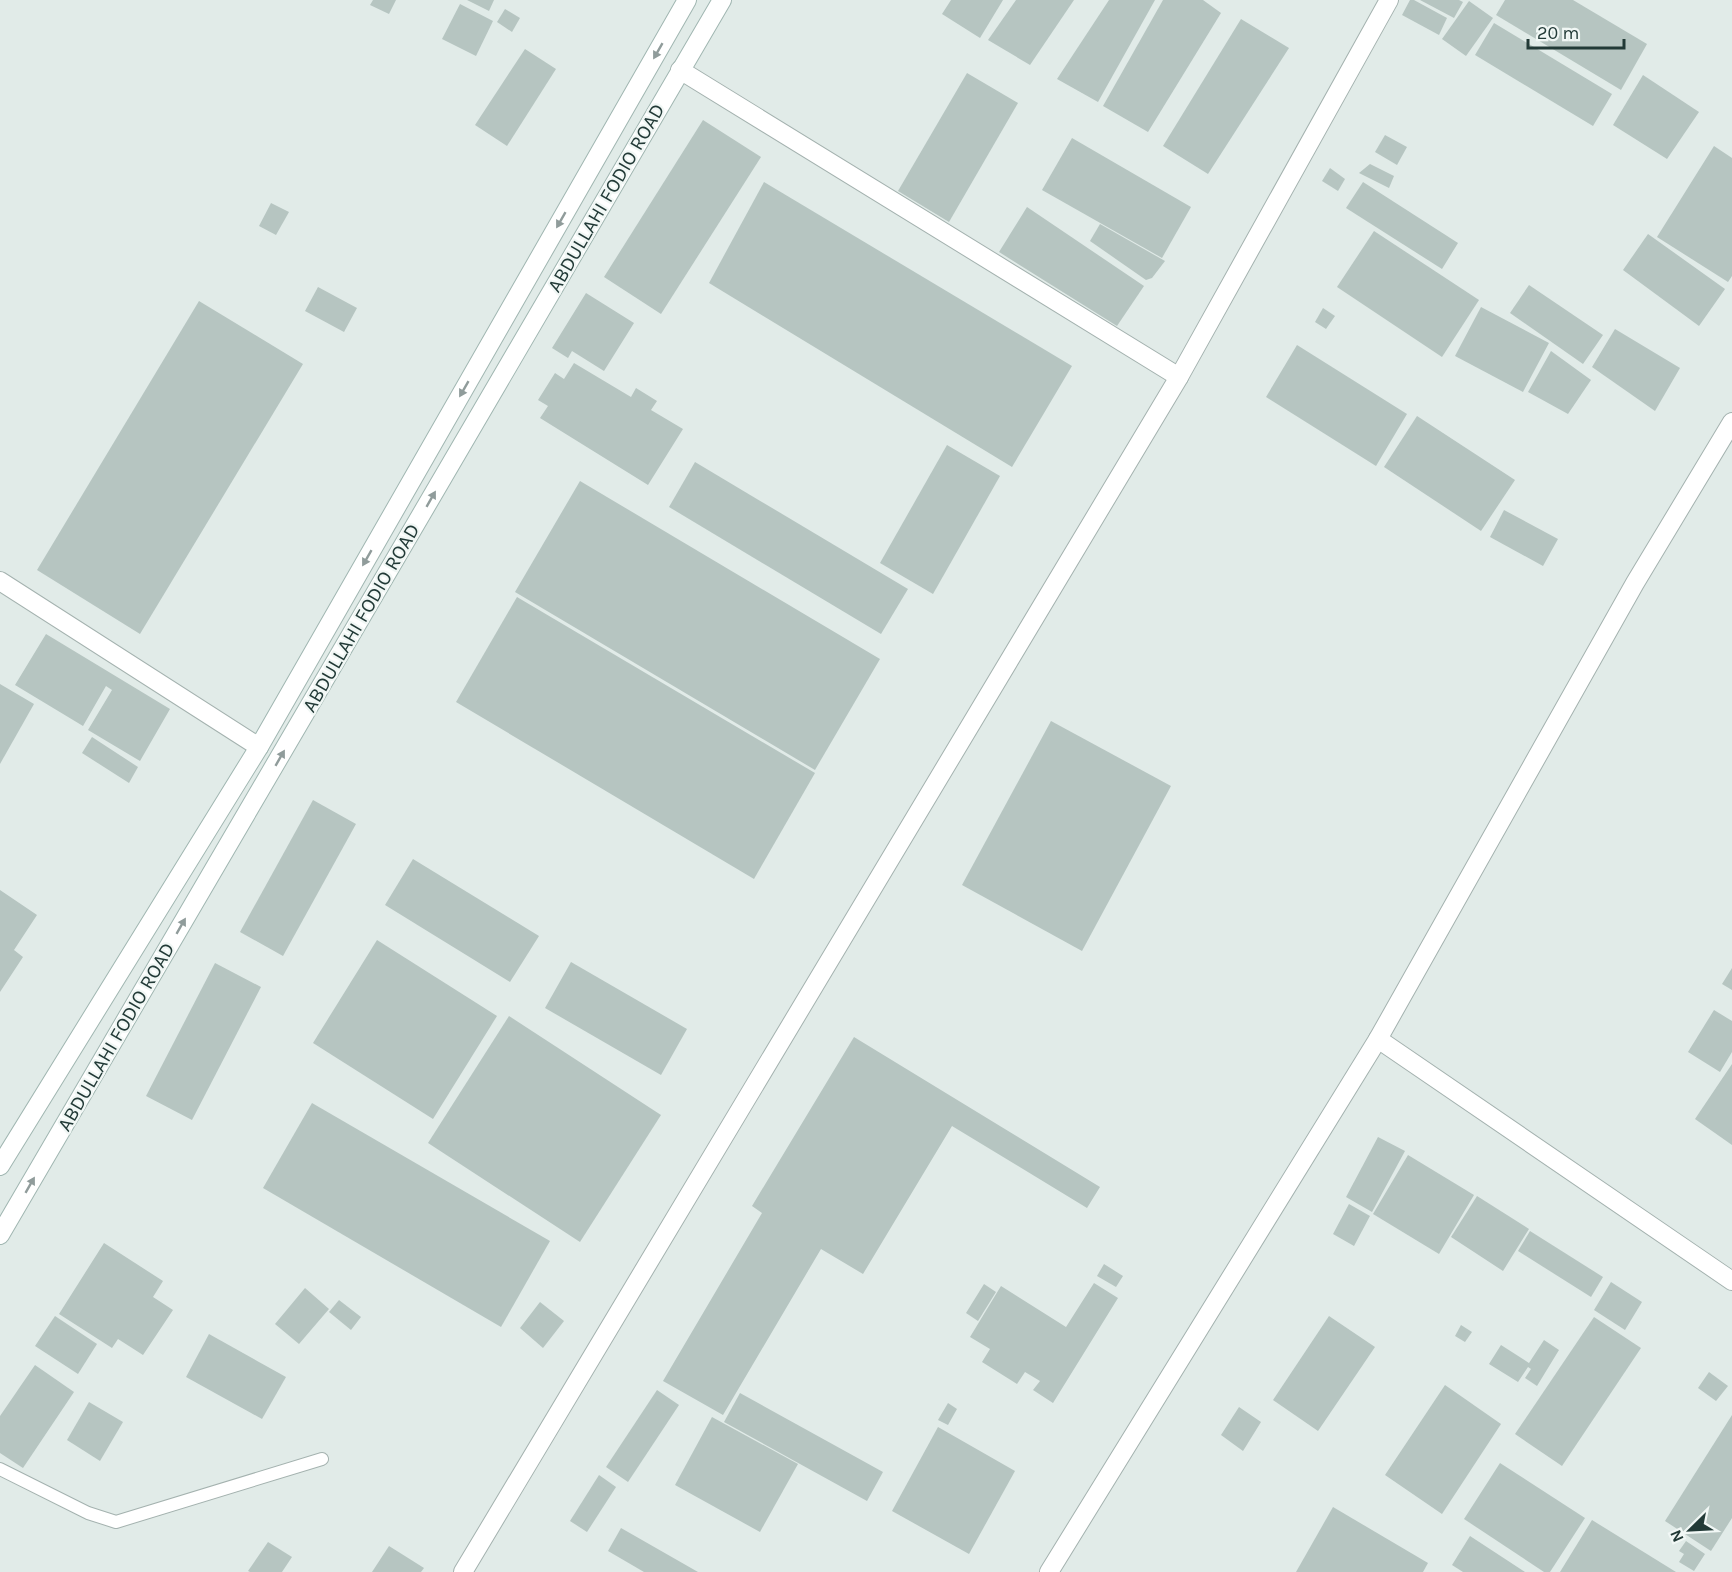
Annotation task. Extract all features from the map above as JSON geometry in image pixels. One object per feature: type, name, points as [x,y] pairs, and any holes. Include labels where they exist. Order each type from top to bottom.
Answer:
[{"type":"street","name":"ABDULLAHI FODIO ROAD","points":[[0,1166],[259,747],[687,0]]},
{"type":"street","name":"ABDULLAHI FODIO ROAD","points":[[0,1235],[722,0]]},
{"type":"street","points":[[463,1572],[1179,376],[1389,0]]},
{"type":"street","points":[[680,70],[1179,376]]},
{"type":"street","points":[[1049,1572],[1378,1039],[1635,583],[1732,422]]},
{"type":"street","points":[[0,581],[259,747]]},
{"type":"street","points":[[1378,1039],[1732,1281]]},
{"type":"lane","points":[[0,1469],[88,1514],[116,1522],[322,1459]]},
{"type":"building","points":[[373,0],[396,0],[389,14],[370,5]]},
{"type":"building","points":[[467,0],[494,0],[489,11]]},
{"type":"building","points":[[951,0],[1003,0],[980,38],[942,14]]},
{"type":"building","points":[[1016,0],[1074,0],[1030,65],[988,40]]},
{"type":"building","points":[[1109,0],[1155,0],[1098,102],[1057,79]]},
{"type":"building","points":[[1163,0],[1203,0],[1221,13],[1148,132],[1103,106]]},
{"type":"building","points":[[1410,0],[1447,18],[1439,35],[1402,15]]},
{"type":"building","points":[[1420,0],[1459,0],[1463,2],[1454,18]]},
{"type":"building","points":[[1505,0],[1573,0],[1647,44],[1621,90],[1496,15]]},
{"type":"building","points":[[1469,1],[1493,18],[1466,56],[1442,39]]},
{"type":"building","points":[[460,4],[493,21],[476,56],[442,39]]},
{"type":"building","points":[[505,9],[520,18],[512,32],[497,22]]},
{"type":"building","points":[[1241,19],[1289,48],[1208,174],[1163,146]]},
{"type":"building","points":[[1494,23],[1612,94],[1593,126],[1475,55]]},
{"type":"building","points":[[525,49],[556,69],[507,146],[475,125]]},
{"type":"building","points":[[967,73],[1018,103],[949,222],[898,191]]},
{"type":"building","points":[[1643,75],[1699,112],[1667,159],[1613,125]]},
{"type":"building","points":[[703,120],[761,157],[661,314],[604,277]]},
{"type":"building","points":[[1385,135],[1407,147],[1397,165],[1375,152]]},
{"type":"building","points":[[1072,138],[1191,207],[1162,258],[1042,190]]},
{"type":"building","points":[[1714,146],[1732,158],[1732,276],[1728,282],[1657,237]]},
{"type":"building","points":[[1370,164],[1394,176],[1389,188],[1359,173]]},
{"type":"building","points":[[1330,168],[1345,179],[1338,191],[1322,181]]},
{"type":"building","points":[[764,182],[1072,366],[1012,467],[709,283]]},
{"type":"building","points":[[1363,182],[1458,243],[1442,269],[1346,208]]},
{"type":"building","points":[[271,203],[289,212],[276,235],[259,226]]},
{"type":"building","points":[[1027,207],[1144,286],[1117,326],[999,252]]},
{"type":"building","points":[[1100,224],[1165,261],[1152,278],[1146,280],[1090,241]]},
{"type":"building","points":[[1374,231],[1479,300],[1442,357],[1337,287]]},
{"type":"building","points":[[1648,234],[1725,289],[1699,326],[1623,270]]},
{"type":"building","points":[[1529,285],[1603,335],[1583,364],[1510,313]]},
{"type":"building","points":[[318,287],[357,308],[344,332],[305,311]]},
{"type":"building","points":[[586,293],[634,323],[604,371],[572,351],[568,358],[552,348]]},
{"type":"building","points":[[199,301],[303,364],[140,634],[37,570]]},
{"type":"building","points":[[1481,307],[1549,343],[1523,392],[1455,356]]},
{"type":"building","points":[[1323,308],[1335,316],[1326,329],[1315,322]]},
{"type":"building","points":[[1615,329],[1680,368],[1655,411],[1592,367]]},
{"type":"building","points":[[1297,345],[1407,414],[1376,466],[1266,397]]},
{"type":"building","points":[[1551,351],[1591,380],[1568,414],[1528,392]]},
{"type":"building","points":[[574,363],[631,397],[636,388],[657,401],[651,410],[683,429],[648,485],[540,418],[548,406],[538,400],[555,373],[564,379]]},
{"type":"building","points":[[1417,416],[1515,480],[1481,531],[1384,467]]},
{"type":"building","points":[[947,445],[1000,476],[933,594],[880,563]]},
{"type":"building","points":[[695,462],[908,589],[881,634],[669,507]]},
{"type":"building","points":[[580,481],[880,659],[815,770],[515,592]]},
{"type":"building","points":[[1504,510],[1558,539],[1543,566],[1490,537]]},
{"type":"building","points":[[517,597],[815,773],[754,879],[456,702]]},
{"type":"building","points":[[46,634],[170,709],[140,761],[88,730],[112,690],[106,686],[83,726],[15,685]]},
{"type":"building","points":[[0,684],[34,704],[0,764]]},
{"type":"building","points":[[1051,721],[1171,786],[1082,951],[962,885]]},
{"type":"building","points":[[92,737],[138,767],[129,783],[82,753]]},
{"type":"building","points":[[313,800],[356,824],[283,956],[240,932]]},
{"type":"building","points":[[413,859],[539,936],[510,982],[385,905]]},
{"type":"building","points":[[0,890],[37,915],[14,950],[23,957],[0,992]]},
{"type":"building","points":[[377,940],[497,1016],[433,1119],[313,1043]]},
{"type":"building","points":[[571,962],[687,1029],[661,1075],[545,1008]]},
{"type":"building","points":[[215,963],[261,987],[192,1120],[146,1096]]},
{"type":"building","points":[[1732,968],[1732,990],[1722,984]]},
{"type":"building","points":[[1714,1010],[1732,1021],[1732,1052],[1720,1072],[1688,1052]]},
{"type":"building","points":[[509,1016],[661,1115],[580,1242],[428,1143]]},
{"type":"building","points":[[854,1037],[1100,1187],[1087,1208],[952,1126],[863,1274],[821,1249],[723,1415],[663,1381],[762,1213],[752,1206]]},
{"type":"building","points":[[1732,1064],[1732,1145],[1695,1119]]},
{"type":"building","points":[[312,1103],[550,1241],[501,1327],[263,1188]]},
{"type":"building","points":[[1378,1137],[1405,1151],[1372,1212],[1346,1197]]},
{"type":"building","points":[[1408,1155],[1474,1195],[1439,1254],[1373,1214]]},
{"type":"building","points":[[1477,1196],[1529,1229],[1503,1271],[1451,1237]]},
{"type":"building","points":[[1349,1204],[1370,1216],[1354,1246],[1333,1234]]},
{"type":"building","points":[[1530,1231],[1603,1277],[1591,1297],[1518,1251]]},
{"type":"building","points":[[104,1243],[163,1281],[153,1297],[173,1310],[143,1355],[118,1339],[112,1348],[59,1314]]},
{"type":"building","points":[[1104,1264],[1123,1276],[1116,1287],[1097,1276]]},
{"type":"building","points":[[1611,1282],[1642,1302],[1625,1330],[1594,1310]]},
{"type":"building","points":[[1094,1283],[1118,1298],[1053,1403],[1033,1390],[1040,1381],[1025,1372],[1017,1384],[982,1362],[990,1349],[970,1337],[1001,1286],[1066,1327]]},
{"type":"building","points":[[984,1284],[996,1292],[978,1321],[966,1313]]},
{"type":"building","points":[[305,1288],[329,1309],[299,1344],[275,1324]]},
{"type":"building","points":[[339,1300],[361,1317],[351,1330],[329,1312]]},
{"type":"building","points":[[540,1302],[564,1321],[543,1348],[520,1328]]},
{"type":"building","points":[[55,1316],[97,1344],[78,1374],[35,1346]]},
{"type":"building","points":[[1329,1316],[1375,1347],[1318,1431],[1273,1400]]},
{"type":"building","points":[[1594,1317],[1641,1348],[1562,1466],[1515,1434]]},
{"type":"building","points":[[1461,1325],[1472,1332],[1465,1342],[1455,1336]]},
{"type":"building","points":[[209,1334],[286,1377],[262,1419],[186,1377]]},
{"type":"building","points":[[1544,1340],[1559,1350],[1537,1386],[1525,1378],[1531,1369],[1528,1367],[1518,1382],[1489,1364],[1501,1345],[1529,1363]]},
{"type":"building","points":[[35,1365],[74,1392],[23,1468],[0,1453],[0,1416]]},
{"type":"building","points":[[1709,1372],[1728,1386],[1716,1401],[1698,1388]]},
{"type":"building","points":[[1445,1385],[1501,1424],[1442,1514],[1385,1475]]},
{"type":"building","points":[[657,1390],[679,1405],[628,1482],[606,1467]]},
{"type":"building","points":[[740,1393],[883,1472],[867,1501],[724,1422]]},
{"type":"building","points":[[89,1402],[123,1422],[100,1461],[67,1440]]},
{"type":"building","points":[[948,1403],[957,1409],[948,1425],[938,1420]]},
{"type":"building","points":[[1239,1407],[1261,1422],[1243,1451],[1221,1435]]},
{"type":"building","points":[[1732,1415],[1732,1518],[1711,1551],[1665,1521]]},
{"type":"building","points":[[712,1417],[798,1464],[760,1532],[675,1485]]},
{"type":"building","points":[[938,1427],[1015,1471],[969,1554],[892,1511]]},
{"type":"building","points":[[1500,1463],[1585,1518],[1550,1572],[1544,1572],[1464,1519]]},
{"type":"building","points":[[599,1475],[616,1487],[587,1532],[570,1521]]},
{"type":"building","points":[[1333,1507],[1428,1563],[1423,1572],[1296,1572]]},
{"type":"building","points":[[1592,1520],[1676,1572],[1560,1572]]},
{"type":"building","points":[[621,1528],[698,1572],[644,1572],[608,1551]]},
{"type":"building","points":[[1470,1536],[1525,1572],[1463,1572],[1452,1565]]},
{"type":"building","points":[[1686,1541],[1705,1554],[1694,1571],[1679,1562],[1684,1554],[1679,1551]]},
{"type":"building","points":[[268,1542],[292,1557],[282,1572],[248,1571]]},
{"type":"building","points":[[389,1546],[424,1568],[421,1572],[372,1572]]}]
